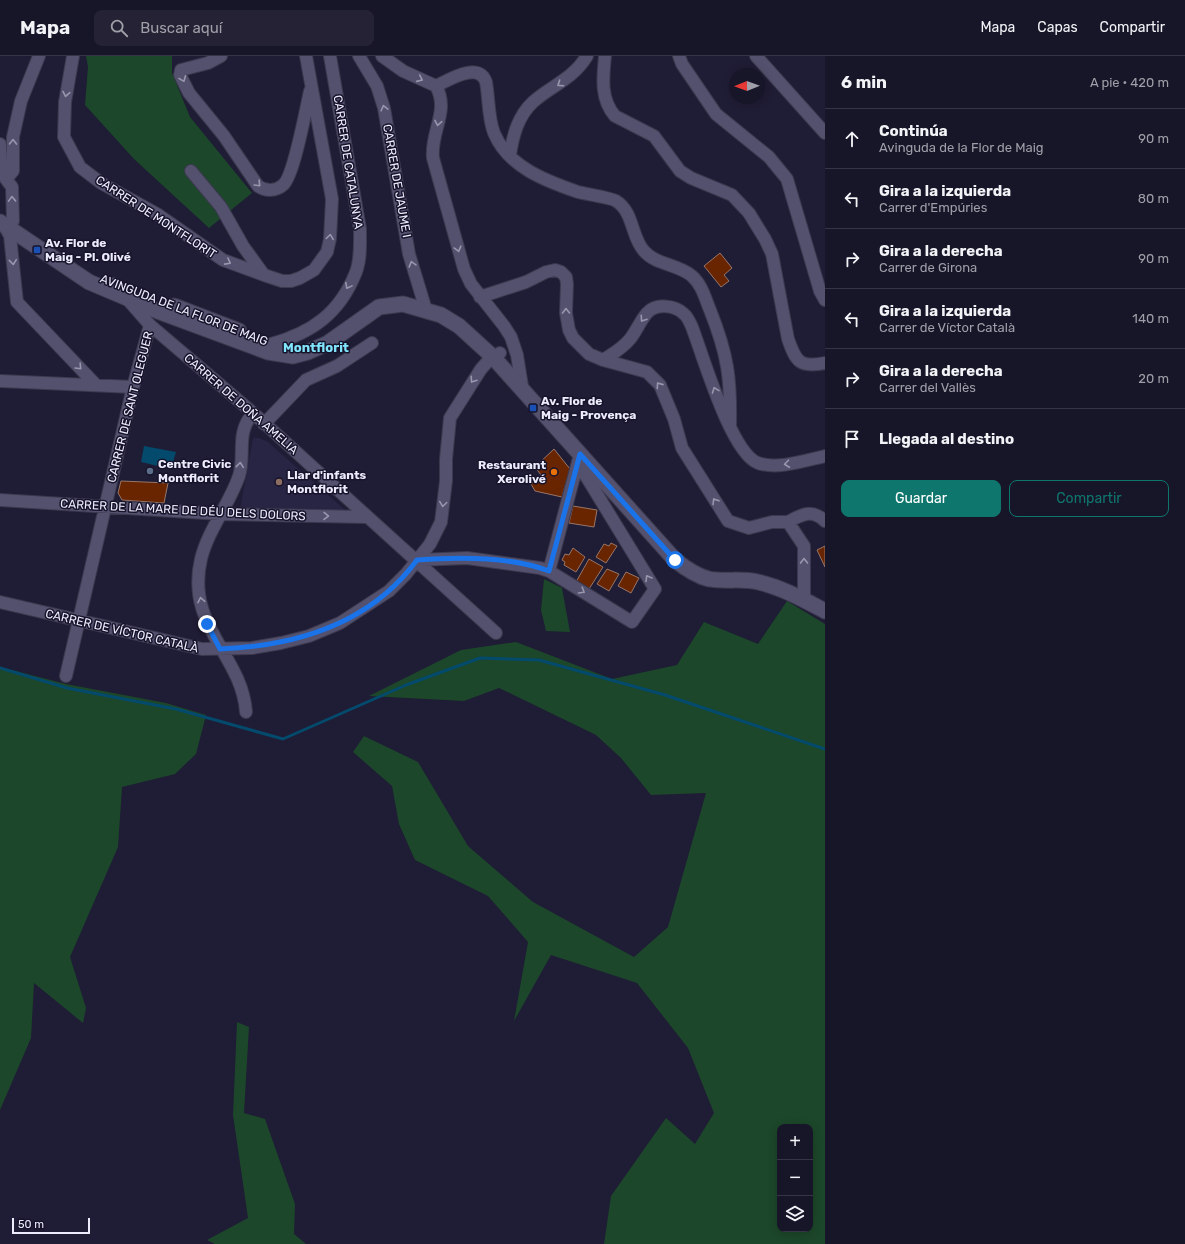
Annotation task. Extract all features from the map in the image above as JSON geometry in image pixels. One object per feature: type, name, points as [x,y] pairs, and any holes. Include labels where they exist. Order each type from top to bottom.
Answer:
[{"type":"street","points":[[3,179],[13,171],[13,137],[21,101],[39,56]]},
{"type":"street","name":"CARRER DE MONTFLORIT","points":[[73,56],[65,102],[64,137],[80,167],[101,183],[157,214],[223,260],[282,281],[304,276],[314,270],[322,261],[327,252],[330,239],[332,215],[330,183],[306,56]]},
{"type":"street","points":[[222,56],[208,63],[181,70],[180,75],[189,93],[224,136],[258,186],[264,190],[277,189],[284,185],[290,172],[311,87]]},
{"type":"street","name":"CARRER DE CATALUNYA","points":[[271,344],[296,337],[318,324],[334,310],[356,272],[360,254],[360,229],[330,56]]},
{"type":"street","name":"CARRER DE JAUME I","points":[[359,56],[377,86],[384,108],[409,254],[424,306]]},
{"type":"street","points":[[382,56],[403,71],[436,86],[441,95],[442,104],[433,149],[434,162],[464,269],[471,284],[504,326],[510,337],[517,355],[522,385]]},
{"type":"street","points":[[510,155],[514,131],[530,106],[569,78],[587,56]]},
{"type":"street","points":[[605,56],[603,72],[604,95],[611,111],[615,116],[654,136],[676,167],[687,176],[727,192],[738,200],[765,239],[772,254],[788,339],[792,352],[800,363],[806,365],[825,363]]},
{"type":"street","points":[[679,56],[682,64],[716,114],[769,158],[787,179],[820,291],[825,300]]},
{"type":"street","points":[[756,56],[825,133]]},
{"type":"street","points":[[436,86],[458,76],[473,72],[482,75],[486,82],[494,131],[499,142],[525,170],[544,180],[593,196],[616,200],[625,209],[644,251],[664,263],[687,273],[700,285],[719,332],[727,358],[731,389],[730,426]]},
{"type":"street","points":[[0,144],[3,179],[12,187],[5,222],[10,236],[17,302],[96,385]]},
{"type":"street","points":[[191,171],[221,207],[243,246],[264,275]]},
{"type":"street","name":"AVINGUDA DE LA FLOR DE MAIG","points":[[5,222],[118,290],[268,352],[292,356],[308,352],[328,343],[379,307],[402,304],[424,306],[450,312],[474,328],[580,455],[675,560],[688,570],[709,579],[757,582],[804,600],[825,611]]},
{"type":"street","points":[[480,296],[526,282],[546,272],[555,270],[561,272],[566,277],[567,284],[566,313],[568,330],[580,347],[589,354],[602,360],[647,372],[660,385],[674,419],[682,448],[728,522],[750,528],[772,522],[788,522],[804,513],[818,515],[825,521]]},
{"type":"street","name":"AVINGUDA DE LA FLOR DE MAIG","points":[[118,290],[211,319],[284,348],[302,347],[322,338],[370,303],[388,298],[409,296],[424,306]]},
{"type":"street","name":"CARRER DE DOÑA AMELIA","points":[[118,290],[150,325],[253,413],[366,517],[417,560],[496,633]]},
{"type":"street","points":[[602,360],[618,351],[630,340],[646,314],[652,309],[659,307],[675,308],[685,314],[692,327],[730,426],[744,453],[758,463],[779,465],[825,456]]},
{"type":"street","name":"CARRER DE SANT OLEGUER","points":[[66,676],[133,387],[150,325]]},
{"type":"street","points":[[264,424],[306,380],[337,366],[372,343]]},
{"type":"street","name":"CARRER DE VÍCTOR CATALÀ","points":[[0,602],[79,622],[178,645],[202,649],[252,648],[281,643],[309,636],[340,623],[389,591],[406,574],[430,544],[440,522],[446,481],[446,459],[450,418],[480,369],[497,355]]},
{"type":"street","points":[[0,381],[133,387]]},
{"type":"street","points":[[246,712],[245,695],[207,624],[199,596],[198,577],[201,558],[230,498],[239,474],[242,432],[253,413]]},
{"type":"street","points":[[417,560],[467,558],[516,563],[549,571],[632,622],[655,588],[580,455]]},
{"type":"street","points":[[549,571],[580,455]]},
{"type":"street","name":"CARRER DE LA MARE DE DÉU DELS DOLORS","points":[[0,500],[221,514],[366,517]]},
{"type":"street","points":[[788,522],[804,546],[804,600]]},
{"type":"shaded area","name":"Llar d'infants Montflorit","points":[[253,438],[259,438],[268,442],[345,510],[344,513],[240,509]]},
{"type":"green space","points":[[86,56],[172,56],[172,73],[190,117],[252,193],[209,228],[134,159],[85,105],[88,67]]},
{"type":"green space","points":[[544,579],[562,588],[570,632],[546,631],[541,610]]},
{"type":"green space","points":[[787,601],[825,624],[825,1244],[604,1244],[611,1196],[666,1118],[695,1144],[714,1113],[688,1048],[637,983],[551,955],[514,1021],[528,942],[488,896],[415,860],[399,824],[392,786],[353,752],[364,736],[418,762],[468,846],[533,902],[634,957],[668,927],[706,793],[651,795],[621,758],[596,735],[499,688],[464,701],[369,696],[461,650],[516,642],[612,679],[677,665],[704,622],[758,644]]},
{"type":"green space","points":[[0,667],[66,684],[166,703],[206,715],[196,754],[175,774],[122,787],[118,847],[70,957],[86,1008],[83,1023],[34,983],[31,1038],[0,1110]]},
{"type":"green space","points":[[237,1022],[249,1027],[244,1113],[265,1119],[295,1204],[294,1234],[306,1244],[215,1244],[207,1240],[248,1218],[233,1115]]},
{"type":"water","points":[[144,446],[176,452],[171,469],[141,462]]},
{"type":"building","points":[[720,253],[732,268],[724,275],[729,281],[721,287],[704,266]]},
{"type":"building","name":"Restaurant Xerolivé","points":[[554,449],[570,469],[562,497],[535,491],[531,484],[541,475],[535,467]]},
{"type":"building","points":[[121,481],[168,483],[164,503],[122,500],[118,493]]},
{"type":"building","points":[[573,506],[597,510],[594,527],[569,523]]},
{"type":"building","points":[[611,543],[617,546],[606,563],[596,557],[604,544],[609,546]]},
{"type":"building","points":[[825,546],[825,567],[817,550]]},
{"type":"building","points":[[573,548],[585,557],[576,572],[564,565],[565,562],[562,560],[565,554],[569,555]]},
{"type":"building","points":[[589,559],[603,567],[589,589],[576,582]]},
{"type":"building","points":[[607,569],[619,574],[609,591],[597,584]]},
{"type":"building","points":[[626,572],[639,578],[631,593],[618,586]]},
{"type":"waterway","points":[[0,668],[67,688],[176,709],[283,739],[406,685],[480,658],[539,660],[665,695],[825,749]]},
{"type":"place","name":"Av. Flor de Maig - Pl. Olivé","points":[[37,250]]},
{"type":"place","name":"Av. Flor de Maig - Provença","points":[[533,408]]},
{"type":"place","name":"Centre Civic Montflorit","points":[[150,471]]},
{"type":"place","name":"Restaurant Xerolivé","points":[[554,472]]},
{"type":"place","name":"Llar d'infants Montflorit","points":[[279,482]]},
{"type":"district","name":"Montflorit","points":[[316,347]]},
{"type":"route","points":[[207,624],[220,649],[252,648],[309,636],[340,623],[389,591],[406,574],[417,560],[467,558],[516,563],[549,571],[580,454],[675,560]]}]
